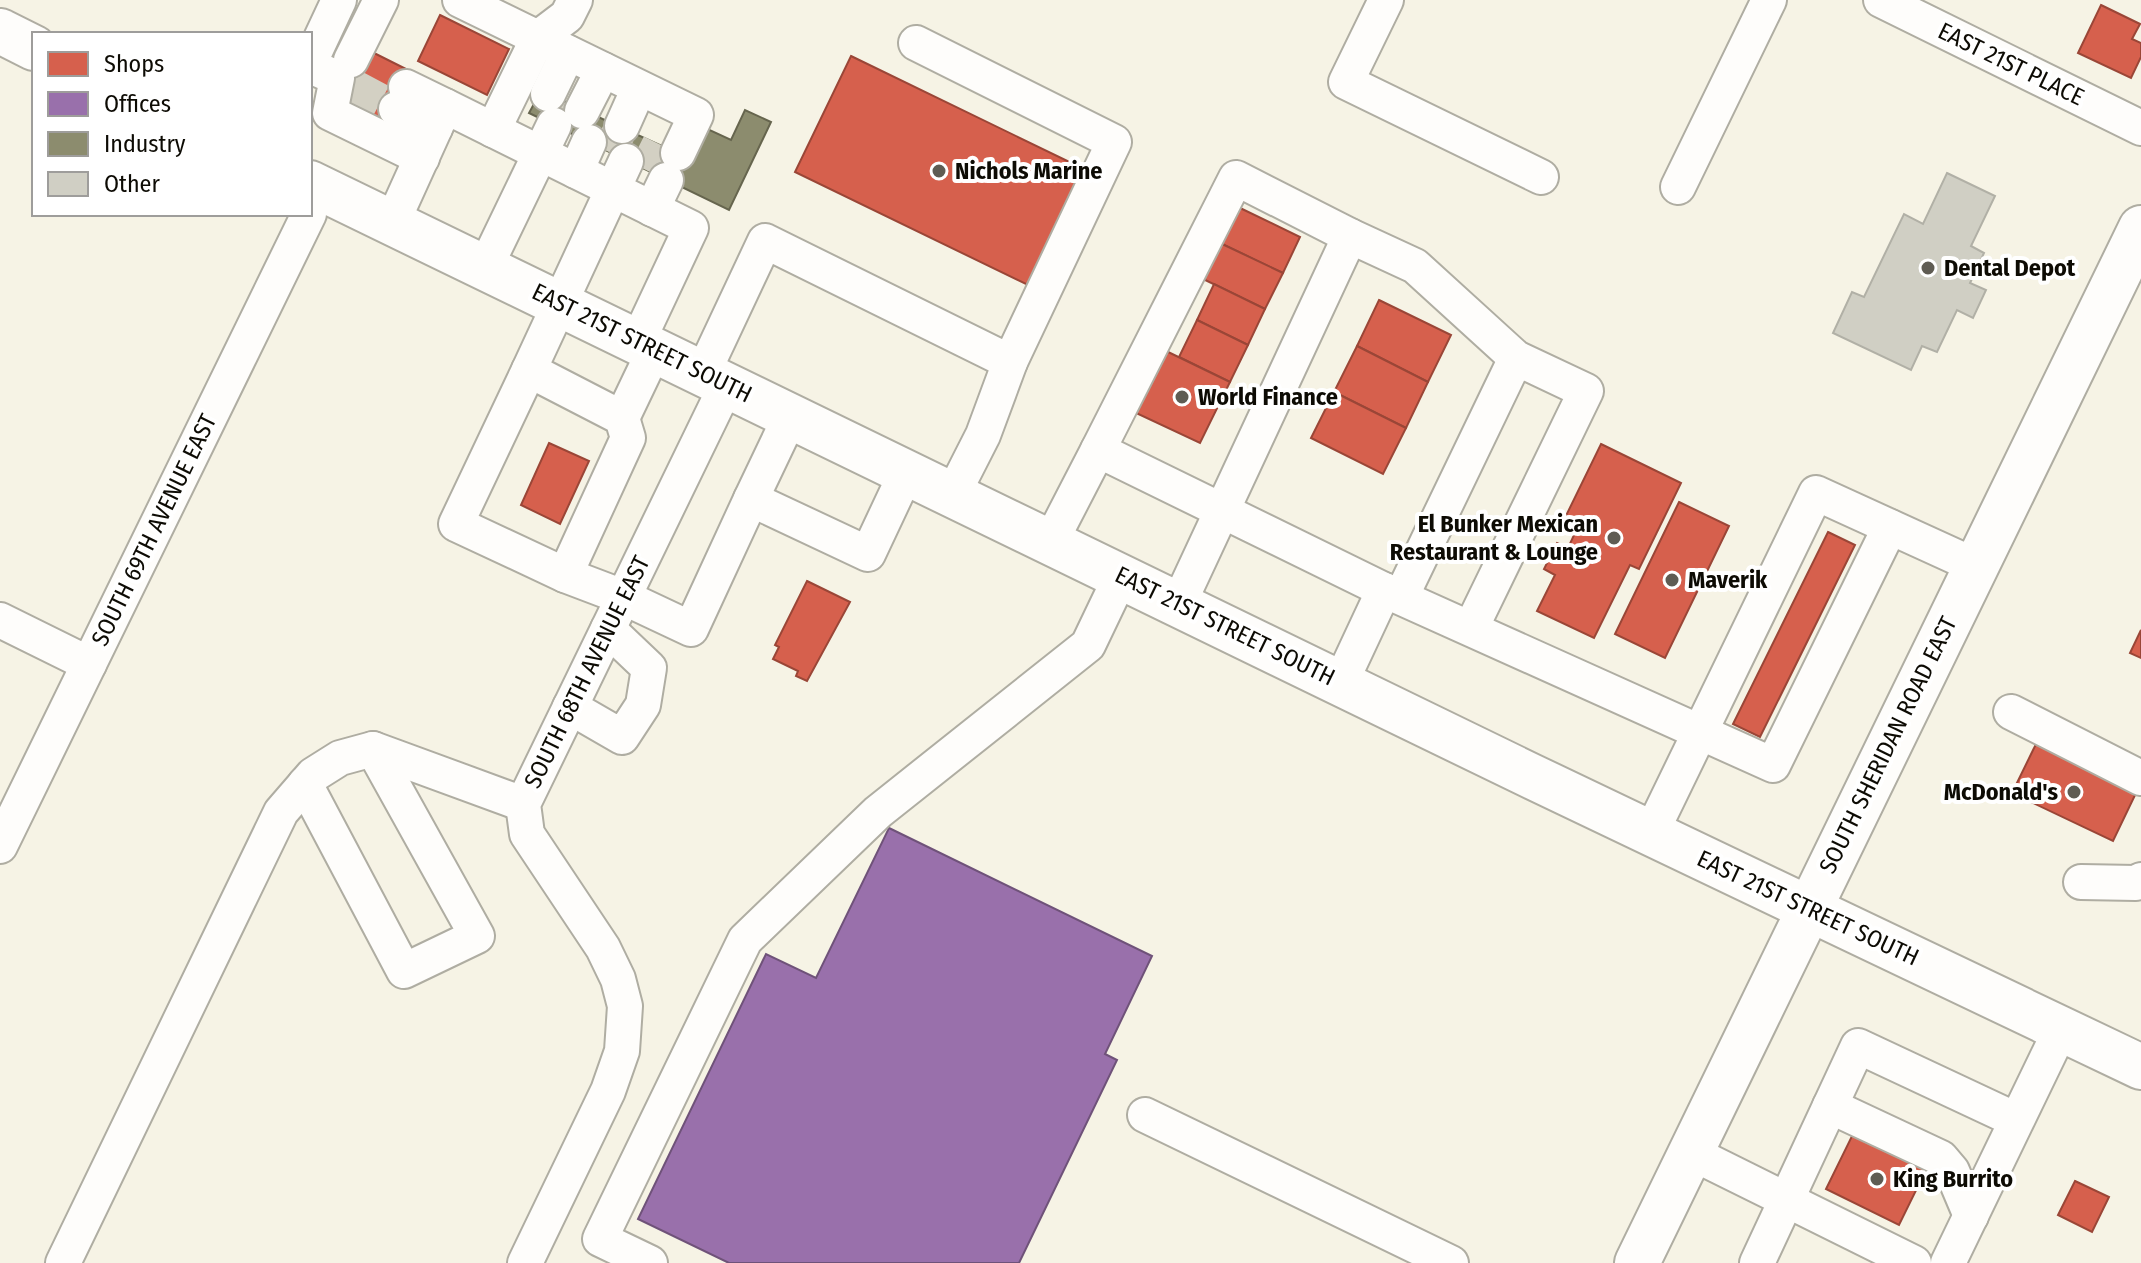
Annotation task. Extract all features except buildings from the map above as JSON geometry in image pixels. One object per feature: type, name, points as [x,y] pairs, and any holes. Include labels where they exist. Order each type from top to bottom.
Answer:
[{"type":"main road","points":[[0,31],[32,47]]},
{"type":"main road","name":"EAST 21ST STREET SOUTH","points":[[312,199],[392,223],[2141,1067]]},
{"type":"main road","name":"SOUTH SHERIDAN ROAD EAST","points":[[1637,1263],[2141,228]]},
{"type":"street","points":[[339,0],[337,70],[330,113],[434,131],[493,130],[599,149],[691,228],[622,418],[628,438],[565,575]]},
{"type":"street","points":[[337,70],[381,0]]},
{"type":"street","points":[[460,0],[696,115],[599,149],[485,268]]},
{"type":"street","points":[[575,0],[567,16],[611,74],[599,149],[558,303],[456,524],[691,629],[791,415]]},
{"type":"street","points":[[1386,0],[1346,82],[1541,177]]},
{"type":"street","points":[[1678,187],[1769,0]]},
{"type":"street","name":"EAST 21ST PLACE","points":[[1882,0],[2141,128]]},
{"type":"street","points":[[916,43],[1114,142],[1010,362],[983,435],[953,494]]},
{"type":"street","points":[[493,130],[611,74]]},
{"type":"street","points":[[599,149],[611,74]]},
{"type":"street","points":[[401,98],[434,131]]},
{"type":"street","points":[[392,223],[434,131]]},
{"type":"street","points":[[1051,541],[1236,178],[1415,266],[1516,358],[1586,391],[1471,628]]},
{"type":"street","name":"SOUTH 69TH AVENUE EAST","points":[[0,846],[304,216]]},
{"type":"street","points":[[1179,603],[1350,236]]},
{"type":"street","name":"SOUTH 68TH AVENUE EAST","points":[[525,1263],[608,1091],[622,1051],[625,1006],[618,979],[603,948],[527,834],[523,804],[623,597],[715,378],[765,241],[1010,362]]},
{"type":"street","points":[[1341,682],[1392,594],[1516,358]]},
{"type":"street","points":[[529,370],[622,418]]},
{"type":"street","points":[[1098,450],[1392,594],[1698,734],[1773,765],[1890,527]]},
{"type":"street","points":[[751,499],[868,554],[907,471]]},
{"type":"street","points":[[1651,833],[1816,493],[1976,566]]},
{"type":"street","points":[[650,1263],[600,1239],[745,940],[878,812],[1088,645],[1121,576]]},
{"type":"street","points":[[0,620],[89,664]]},
{"type":"street","points":[[570,707],[622,737],[643,705],[649,668],[608,629]]},
{"type":"street","points":[[2011,712],[2141,778]]},
{"type":"street","points":[[305,784],[404,971],[477,936],[373,749]]},
{"type":"street","points":[[63,1263],[281,812],[305,784],[340,758],[373,749],[523,804]]},
{"type":"street","points":[[2081,882],[2136,883],[2141,880]]},
{"type":"street","points":[[1948,1263],[2061,1029]]},
{"type":"street","points":[[1757,1263],[1858,1046],[2016,1120]]},
{"type":"street","points":[[1830,1106],[1941,1158],[1952,1171],[1971,1216]]},
{"type":"street","points":[[1145,1115],[1451,1263]]},
{"type":"street","points":[[1692,1153],[1914,1263]]},
{"type":"tunnel","points":[[351,85],[396,109]]},
{"type":"tunnel","points":[[554,125],[565,103]]},
{"type":"tunnel","points":[[609,152],[622,126]]},
{"type":"tunnel","points":[[646,170],[659,144]]},
{"type":"place","name":"Nichols Marine","points":[[939,171]]},
{"type":"place","name":"Dental Depot","points":[[1928,268]]},
{"type":"place","name":"World Finance","points":[[1182,397]]},
{"type":"place","name":"El Bunker Mexican Restaurant & Lounge","points":[[1614,538]]},
{"type":"place","name":"Maverik","points":[[1672,580]]},
{"type":"place","name":"McDonald's","points":[[2074,792]]},
{"type":"place","name":"King Burrito","points":[[1877,1179]]}]
